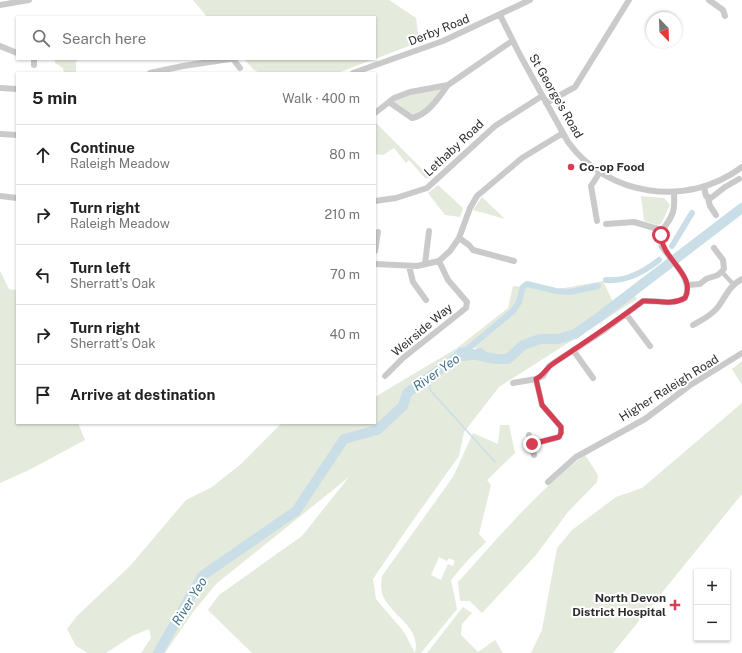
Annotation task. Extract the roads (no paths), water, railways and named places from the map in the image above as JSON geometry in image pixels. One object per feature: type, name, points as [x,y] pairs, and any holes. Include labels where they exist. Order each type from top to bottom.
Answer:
[{"type":"street","points":[[0,5],[30,0]]},
{"type":"street","name":"Derby Road","points":[[356,72],[438,43],[530,0]]},
{"type":"street","points":[[546,103],[575,87],[629,0]]},
{"type":"street","points":[[709,0],[723,10],[725,16]]},
{"type":"street","name":"St George's Road","points":[[500,15],[512,41],[563,134],[576,152],[600,172],[615,181],[642,190],[674,192],[704,187],[725,178],[742,167]]},
{"type":"street","points":[[389,102],[412,118],[420,116],[429,108],[448,85],[512,41]]},
{"type":"street","points":[[0,46],[16,53]]},
{"type":"street","points":[[155,72],[223,60]]},
{"type":"street","points":[[234,60],[240,68]]},
{"type":"street","points":[[376,112],[394,98],[410,92],[448,85]]},
{"type":"street","points":[[0,88],[16,89]]},
{"type":"street","name":"Lethaby Road","points":[[376,201],[412,194],[427,188],[495,126],[542,96]]},
{"type":"street","points":[[0,134],[16,135]]},
{"type":"street","points":[[376,264],[408,266],[439,261],[450,251],[459,238],[470,208],[477,196],[522,158],[563,134]]},
{"type":"street","points":[[597,221],[591,186],[600,172]]},
{"type":"street","points":[[708,198],[713,197],[725,187],[739,179]]},
{"type":"street","points":[[704,187],[710,206],[716,215]]},
{"type":"street","points":[[513,383],[536,379],[543,376],[549,366],[643,301],[678,302],[685,298],[688,285],[684,276],[662,247],[662,229],[670,220],[674,210],[674,192]]},
{"type":"street","points":[[0,196],[16,198]]},
{"type":"street","points":[[606,224],[634,222],[658,230],[662,229]]},
{"type":"street","points":[[425,264],[429,231]]},
{"type":"street","points":[[376,245],[378,232]]},
{"type":"street","points":[[459,238],[470,244],[473,250],[514,261]]},
{"type":"street","points":[[714,248],[724,264],[722,272]]},
{"type":"street","name":"Weirside Way","points":[[385,376],[404,358],[466,308],[467,302],[448,280],[439,261]]},
{"type":"street","points":[[408,266],[413,282],[426,300]]},
{"type":"street","points":[[688,285],[696,286],[706,278],[722,272]]},
{"type":"street","points":[[722,272],[733,284]]},
{"type":"street","points":[[693,325],[711,314],[733,284],[742,279]]},
{"type":"street","points":[[626,314],[642,340],[650,346]]},
{"type":"street","points":[[573,350],[584,370],[593,378]]},
{"type":"street","name":"Higher Raleigh Road","points":[[548,482],[576,457],[645,419],[689,386],[742,353]]},
{"type":"street","points":[[532,444],[559,437],[561,433],[561,427],[542,405],[536,379]]},
{"type":"street","points":[[529,435],[534,455]]},
{"type":"water","points":[[458,348],[468,348],[473,352],[477,348],[482,348],[488,354],[484,358],[466,361],[446,360]]},
{"type":"waterway","name":"River Yeo","points":[[158,653],[202,576],[296,511],[344,439],[377,430],[403,406],[407,393],[464,352],[495,359],[508,359],[523,345],[540,339],[558,339],[575,334],[742,208]]},
{"type":"waterway","points":[[672,246],[692,213]]},
{"type":"waterway","points":[[606,280],[620,279],[634,275],[659,260]]},
{"type":"waterway","points":[[464,352],[513,311],[519,302],[523,287],[527,284],[556,291],[570,292],[598,286]]},
{"type":"waterway","points":[[430,375],[430,390],[495,462]]},
{"type":"place","name":"Co-op Food","points":[[571,167]]},
{"type":"place","name":"North Devon District Hospital","points":[[675,605]]}]
